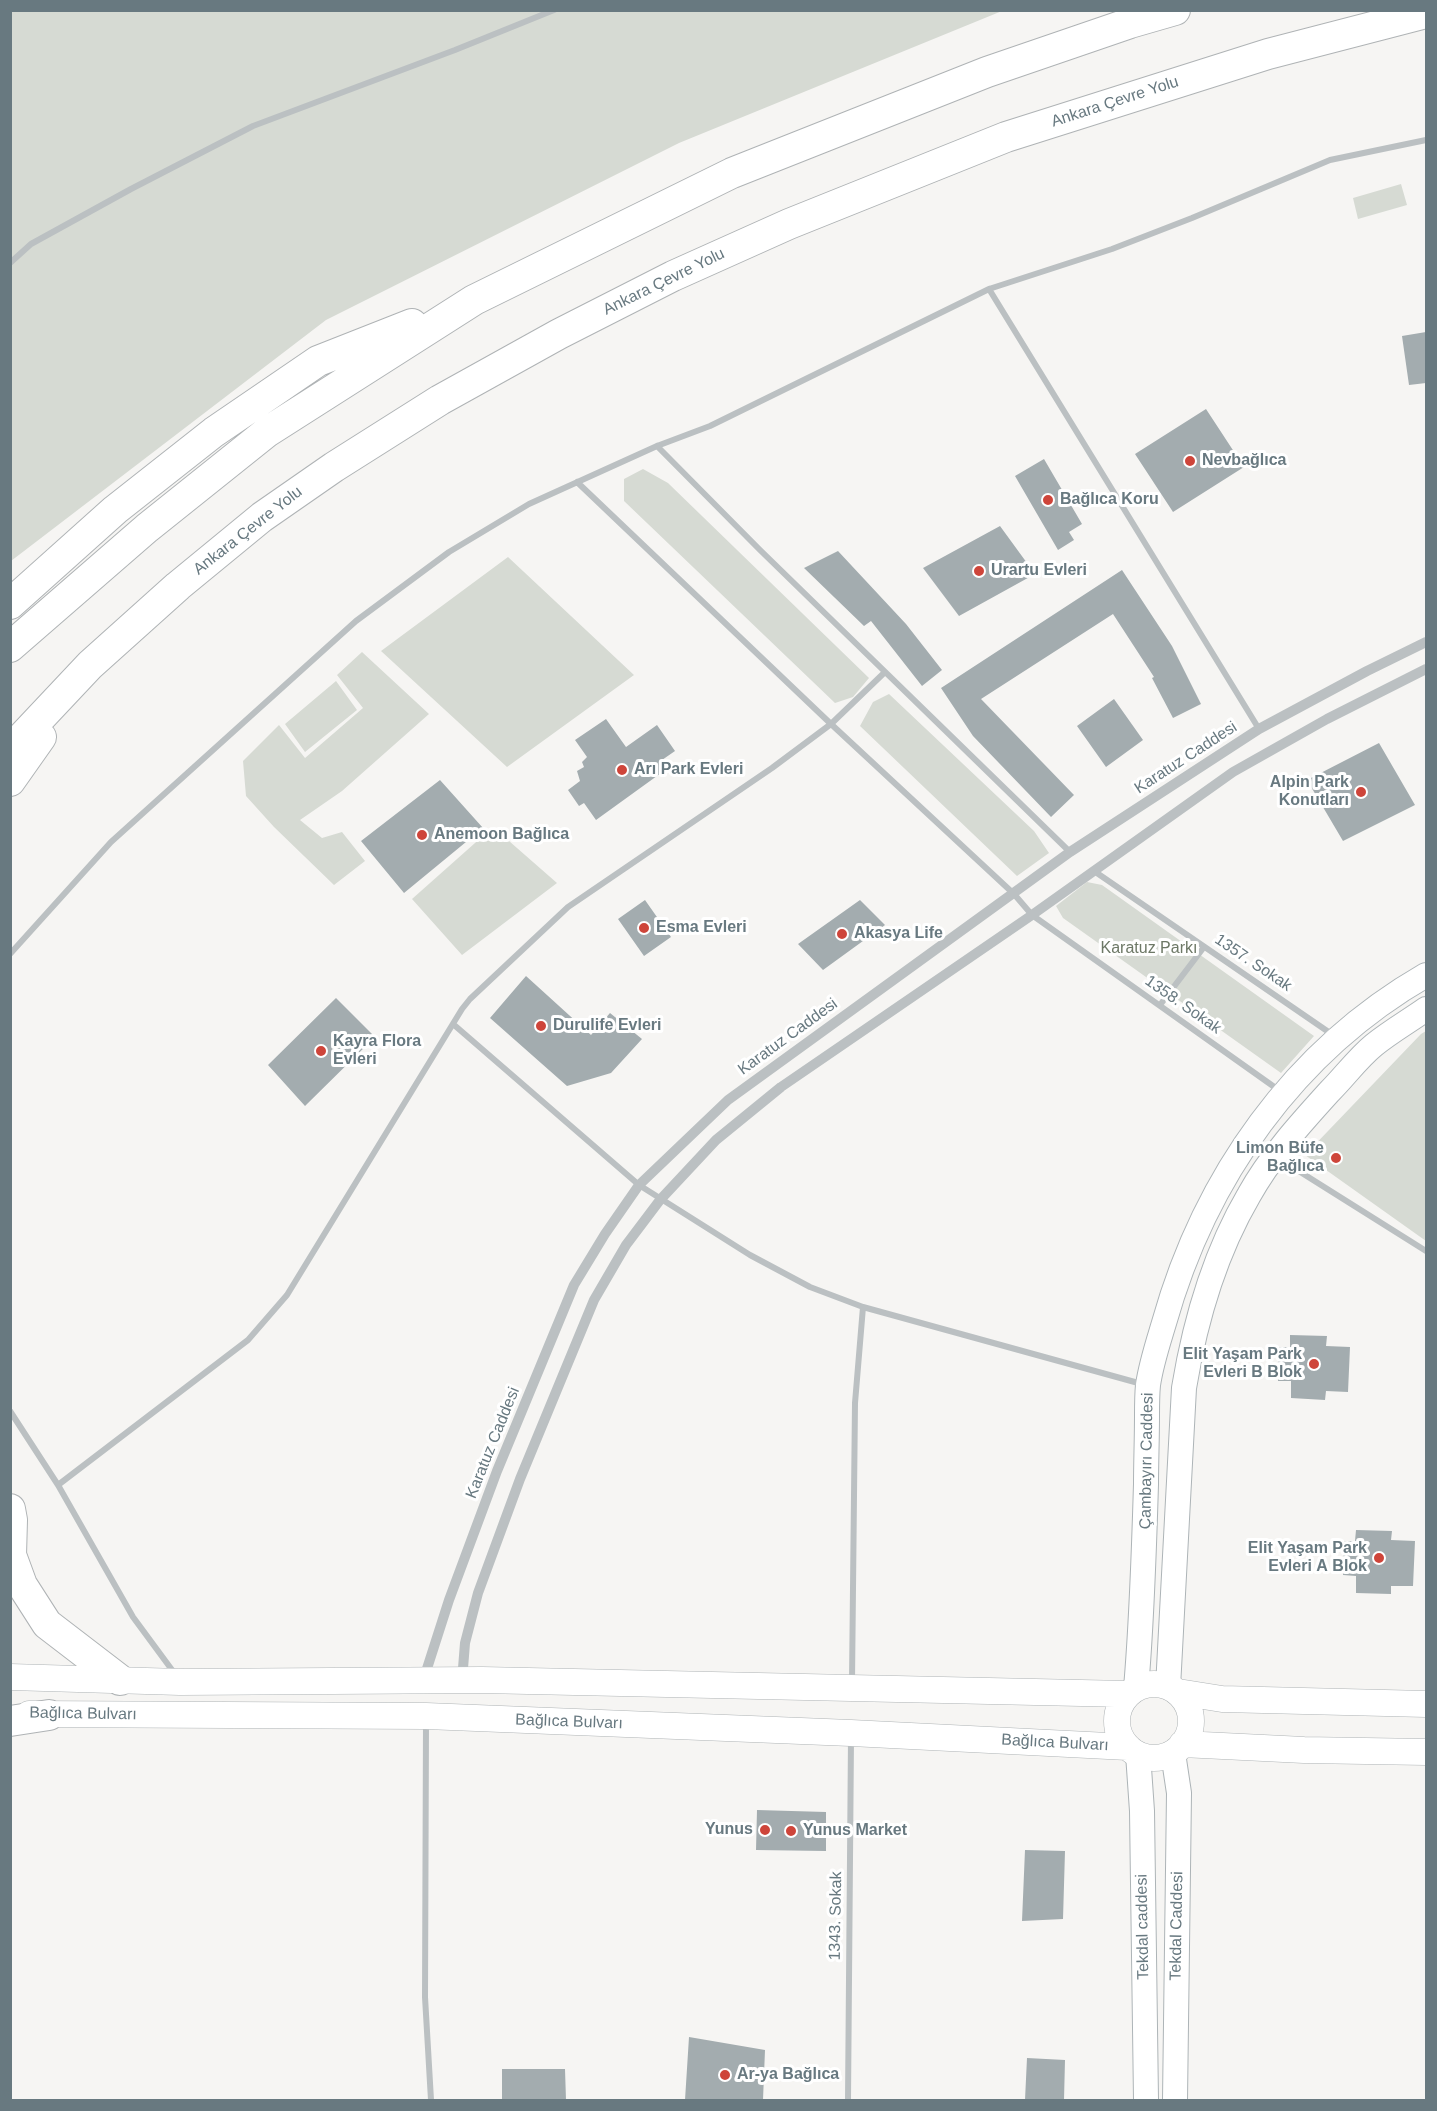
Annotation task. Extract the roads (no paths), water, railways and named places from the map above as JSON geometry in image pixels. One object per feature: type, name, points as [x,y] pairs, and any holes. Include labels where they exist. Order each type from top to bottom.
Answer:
[{"type":"highway","points":[[10,604],[115,510],[214,432],[318,361],[474,300],[732,173],[987,72],[1175,10]]},
{"type":"highway","name":"Ankara Çevre Yolu","points":[[10,750],[90,665],[178,586],[240,535],[334,467],[440,400],[559,334],[673,276],[789,224],[1006,137],[1268,54],[1426,13]]},
{"type":"highway","points":[[10,647],[147,528],[267,432],[474,300]]},
{"type":"highway","points":[[10,782],[90,665]]},
{"type":"highway","points":[[10,1509],[11,1554],[22,1585],[47,1624],[120,1680]]},
{"type":"highway","points":[[10,1721],[49,1715]]},
{"type":"main road","name":"Çambayırı Caddesi","points":[[1132,1691],[1143,1608],[1148,1386],[1171,1297],[1203,1215],[1240,1150],[1283,1093],[1338,1038],[1372,1011],[1426,975]]},
{"type":"main road","name":"Çambayırı Caddesi","points":[[1173,1689],[1184,1388],[1191,1347],[1201,1310],[1227,1238],[1248,1195],[1275,1156],[1320,1102],[1373,1046],[1426,1009]]},
{"type":"main road","name":"Bağlıca Bulvarı","points":[[10,1677],[180,1682],[462,1682],[482,1680],[852,1689],[1132,1691]]},
{"type":"main road","points":[[1173,1689],[1185,1701],[1190,1712],[1191,1723],[1188,1734],[1178,1748],[1162,1757],[1150,1758],[1133,1751],[1121,1737],[1117,1726],[1117,1714],[1121,1703],[1132,1691],[1147,1684],[1158,1684],[1222,1699],[1426,1704]]},
{"type":"main road","name":"Bağlıca Bulvarı","points":[[10,1714],[426,1716],[852,1733],[1133,1751]]},
{"type":"main road","points":[[1178,1748],[1426,1752]]},
{"type":"main road","name":"Tekdal Caddesi","points":[[1174,2100],[1178,1748]]},
{"type":"main road","name":"Tekdal caddesi","points":[[1133,1751],[1142,1811],[1146,2100]]},
{"type":"street","points":[[10,263],[32,244],[131,189],[253,126],[554,10]]},
{"type":"street","points":[[10,954],[111,842],[356,621],[449,552],[529,504],[657,446],[710,426],[989,289],[1122,246],[1330,160],[1426,140]]},
{"type":"street","points":[[989,289],[1259,729]]},
{"type":"street","points":[[657,446],[760,550],[1070,852]]},
{"type":"street","name":"1358. Sokak","points":[[577,482],[831,724],[1014,894],[1032,915],[1283,1093]]},
{"type":"street","name":"Karatuz Caddesi","points":[[423,1681],[449,1600],[497,1470],[574,1286],[605,1234],[639,1185],[728,1100],[1070,852],[1259,729],[1426,642]]},
{"type":"street","points":[[462,1682],[465,1643],[478,1593],[520,1479],[594,1300],[626,1245],[660,1200],[716,1140],[781,1087],[1032,915],[1233,772],[1327,719],[1426,669]]},
{"type":"street","points":[[58,1485],[248,1340],[268,1319],[287,1294],[470,999],[568,907],[772,768],[831,724],[885,672]]},
{"type":"street","name":"1357. Sokak","points":[[1093,870],[1338,1038]]},
{"type":"street","points":[[1160,1005],[1204,947]]},
{"type":"street","points":[[453,1024],[639,1185],[750,1255],[810,1287],[863,1307],[1148,1386]]},
{"type":"street","points":[[1275,1156],[1426,1251]]},
{"type":"street","points":[[852,1689],[855,1403],[863,1307]]},
{"type":"street","points":[[10,1411],[58,1485],[133,1617],[180,1682]]},
{"type":"street","points":[[426,1716],[425,1996],[431,2100]]},
{"type":"street","name":"1343. Sokak","points":[[848,2100],[852,1733]]},
{"type":"place","name":"Nevbağlıca","points":[[1190,461]]},
{"type":"place","name":"Bağlıca Koru","points":[[1048,500]]},
{"type":"place","name":"Urartu Evleri","points":[[979,571]]},
{"type":"place","name":"Arı Park Evleri","points":[[622,770]]},
{"type":"place","name":"Alpin Park Konutları","points":[[1361,792]]},
{"type":"place","name":"Anemoon Bağlıca","points":[[422,835]]},
{"type":"place","name":"Esma Evleri","points":[[644,928]]},
{"type":"place","name":"Akasya Life","points":[[842,934]]},
{"type":"place","name":"Durulife Evleri","points":[[541,1026]]},
{"type":"place","name":"Kayra Flora Evleri","points":[[321,1051]]},
{"type":"place","name":"Limon Büfe Bağlıca","points":[[1336,1158]]},
{"type":"place","name":"Elit Yaşam Park Evleri B Blok","points":[[1314,1364]]},
{"type":"place","name":"Elit Yaşam Park Evleri A Blok","points":[[1379,1558]]},
{"type":"place","name":"Yunus","points":[[765,1830]]},
{"type":"place","name":"Yunus Market","points":[[791,1831]]},
{"type":"place","name":"Ar-ya Bağlıca","points":[[725,2075]]},
{"type":"park label","name":"Karatuz Parkı","points":[[1149,949]]}]
